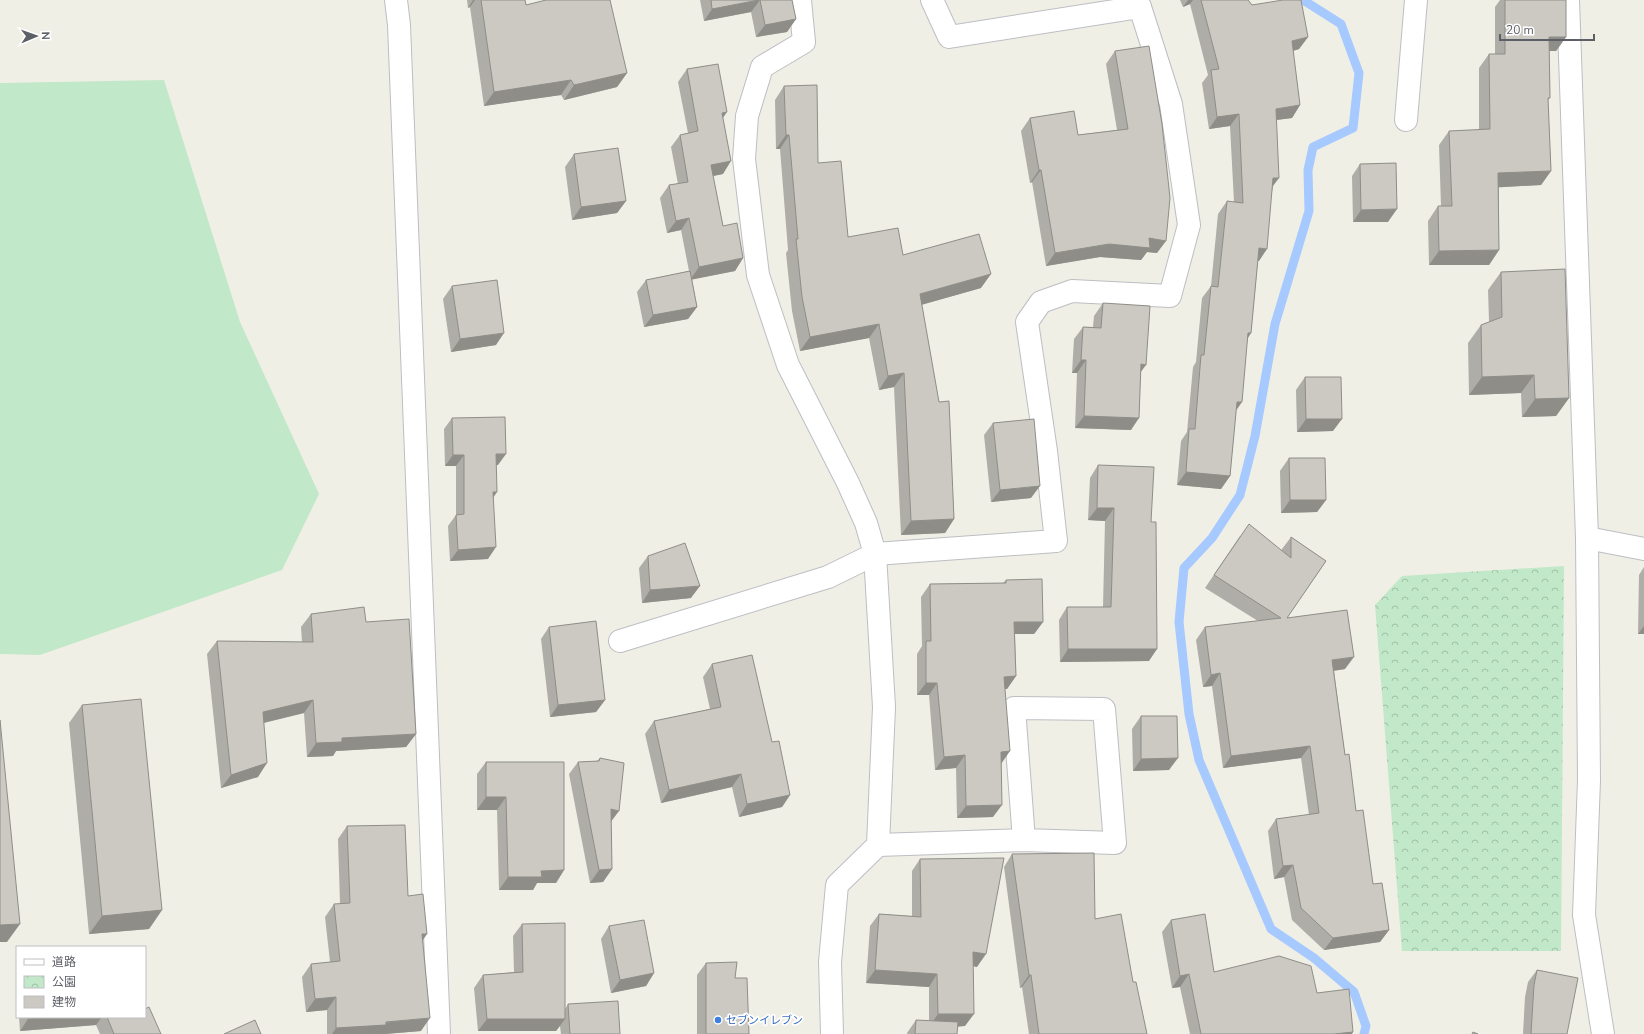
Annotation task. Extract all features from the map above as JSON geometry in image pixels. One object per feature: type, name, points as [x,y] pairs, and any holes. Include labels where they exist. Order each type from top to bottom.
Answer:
[{"type":"street","points":[[396,0],[400,49],[439,1034]]},
{"type":"street","points":[[800,0],[804,42],[762,67],[746,116],[744,159],[758,275],[788,365],[848,483],[866,523],[875,554],[884,707],[878,845]]},
{"type":"street","points":[[620,641],[828,577],[875,554],[1056,541],[1046,451],[1027,322],[1041,302],[1072,291],[1170,296],[1189,225],[1171,104],[1138,4],[949,37],[932,0]]},
{"type":"street","points":[[1406,120],[1416,0]]},
{"type":"street","points":[[1568,0],[1587,538],[1589,780],[1584,915],[1603,1034]]},
{"type":"street","points":[[1587,538],[1644,549]]},
{"type":"street","points":[[832,1034],[830,962],[837,885],[878,845],[1024,840],[1115,843],[1104,709],[1014,708],[1024,840]]},
{"type":"green space","points":[[164,80],[240,322],[319,494],[282,570],[40,655],[0,654],[0,83]]},
{"type":"green space","points":[[1564,566],[1561,951],[1402,951],[1375,605],[1402,576]]},
{"type":"building","points":[[481,0],[525,0],[526,5],[546,0],[610,0],[627,73],[574,85],[571,80],[494,92]]},
{"type":"building","points":[[711,0],[759,0],[712,9]]},
{"type":"building","points":[[760,0],[792,0],[796,19],[765,25]]},
{"type":"building","points":[[1201,0],[1248,0],[1252,5],[1283,0],[1301,0],[1308,37],[1292,41],[1300,105],[1276,109],[1279,178],[1273,178],[1267,249],[1259,248],[1251,333],[1248,333],[1242,402],[1237,402],[1230,476],[1186,472],[1189,429],[1195,429],[1201,355],[1204,355],[1211,286],[1218,287],[1227,201],[1243,203],[1239,114],[1217,117],[1211,70],[1219,69]]},
{"type":"building","points":[[1505,0],[1566,0],[1566,37],[1549,37],[1550,98],[1548,98],[1551,171],[1498,173],[1499,250],[1439,251],[1438,206],[1452,206],[1449,131],[1490,129],[1489,54],[1505,54]]},
{"type":"building","points":[[1149,46],[1162,124],[1170,198],[1166,241],[1149,238],[1150,248],[1109,244],[1055,253],[1041,170],[1039,170],[1030,118],[1074,111],[1078,135],[1128,129],[1115,51]]},
{"type":"building","points":[[718,64],[727,112],[722,113],[731,161],[711,165],[723,226],[737,223],[743,258],[699,267],[689,218],[676,221],[669,185],[688,182],[680,135],[698,131],[687,69]]},
{"type":"building","points":[[817,85],[818,163],[841,161],[848,237],[898,228],[903,255],[979,234],[991,274],[920,294],[939,402],[949,401],[954,519],[911,521],[904,373],[888,376],[879,324],[810,337],[802,297],[796,239],[798,239],[789,135],[786,135],[784,86]]},
{"type":"building","points":[[618,148],[626,201],[581,207],[574,154]]},
{"type":"building","points":[[1396,163],[1397,209],[1361,210],[1360,164]]},
{"type":"building","points":[[1565,269],[1569,398],[1535,399],[1534,375],[1482,377],[1481,325],[1502,317],[1501,272]]},
{"type":"building","points":[[690,271],[697,307],[653,315],[646,280]]},
{"type":"building","points":[[497,280],[504,333],[460,339],[452,286]]},
{"type":"building","points":[[1103,303],[1150,306],[1146,365],[1141,364],[1139,418],[1084,416],[1086,360],[1081,360],[1083,327],[1101,328]]},
{"type":"building","points":[[1305,377],[1341,377],[1342,419],[1306,419]]},
{"type":"building","points":[[505,417],[506,454],[496,454],[497,492],[493,492],[496,547],[458,550],[456,515],[464,514],[464,455],[453,455],[452,418]]},
{"type":"building","points":[[1034,419],[1040,486],[1000,490],[993,423]]},
{"type":"building","points":[[1289,458],[1325,458],[1326,500],[1290,500]]},
{"type":"building","points":[[1098,465],[1154,467],[1151,522],[1156,522],[1157,649],[1068,649],[1067,607],[1111,607],[1114,508],[1097,508]]},
{"type":"building","points":[[1249,524],[1291,558],[1291,537],[1326,561],[1287,618],[1347,610],[1354,657],[1332,660],[1345,755],[1349,754],[1356,811],[1363,810],[1373,884],[1382,883],[1389,930],[1333,938],[1301,908],[1293,865],[1283,866],[1276,819],[1319,813],[1310,746],[1231,756],[1220,673],[1211,675],[1205,627],[1281,618],[1214,575]]},
{"type":"building","points":[[685,543],[700,586],[650,590],[648,556]]},
{"type":"building","points":[[1042,579],[1043,622],[1014,622],[1016,676],[1004,677],[1010,751],[1001,752],[1002,805],[966,806],[965,755],[944,757],[937,683],[926,683],[926,641],[931,641],[930,584],[1006,583],[1006,580]]},
{"type":"building","points":[[364,607],[366,622],[409,619],[416,734],[342,738],[342,742],[316,743],[313,700],[263,712],[267,763],[231,775],[217,641],[313,642],[311,614]]},
{"type":"building","points":[[596,621],[605,700],[558,705],[549,627]]},
{"type":"building","points":[[752,655],[772,742],[779,741],[790,795],[747,804],[741,774],[669,790],[654,721],[721,707],[712,664]]},
{"type":"building","points":[[141,699],[162,910],[102,916],[82,705]]},
{"type":"building","points":[[1141,716],[1177,716],[1178,758],[1141,759]]},
{"type":"building","points":[[0,720],[20,924],[0,925]]},
{"type":"building","points":[[600,758],[624,763],[619,811],[611,809],[612,869],[599,870],[578,762],[599,761]]},
{"type":"building","points":[[486,762],[564,762],[564,870],[541,871],[542,877],[508,877],[506,797],[486,797]]},
{"type":"building","points":[[405,825],[408,896],[423,894],[427,934],[422,934],[430,1018],[386,1022],[386,1025],[336,1028],[336,997],[315,999],[311,964],[340,961],[334,904],[350,903],[347,826]]},
{"type":"building","points":[[1094,853],[1095,919],[1121,914],[1133,982],[1136,982],[1147,1034],[1039,1034],[1012,854]]},
{"type":"building","points":[[1004,858],[986,954],[973,952],[974,1014],[938,1014],[937,974],[875,970],[879,914],[921,917],[920,859]]},
{"type":"building","points":[[1205,914],[1214,972],[1279,956],[1311,966],[1317,993],[1349,989],[1353,1032],[1334,1034],[1201,1034],[1189,974],[1180,976],[1171,920]]},
{"type":"building","points":[[644,920],[654,973],[620,980],[609,926]]},
{"type":"building","points":[[565,923],[565,1019],[487,1019],[483,975],[523,972],[522,924]]},
{"type":"building","points":[[737,962],[735,978],[747,978],[749,1034],[706,1034],[706,963]]},
{"type":"building","points":[[1537,970],[1578,978],[1567,1034],[1531,1034],[1534,985]]},
{"type":"building","points":[[618,1001],[620,1034],[570,1034],[568,1004]]},
{"type":"building","points":[[149,1007],[161,1034],[114,1034],[107,1018],[146,1018],[146,1008]]},
{"type":"building","points":[[255,1020],[261,1034],[224,1034]]},
{"type":"building","points":[[916,1020],[958,1022],[957,1034],[915,1034]]},
{"type":"waterway","points":[[1303,0],[1341,24],[1359,73],[1353,128],[1313,147],[1308,170],[1309,211],[1275,324],[1255,436],[1240,495],[1212,538],[1184,568],[1179,622],[1189,714],[1199,760],[1271,929],[1314,958],[1354,992],[1366,1026],[1364,1034]]},
{"type":"place","name":"セブンイレブン","points":[[718,1020]]}]
